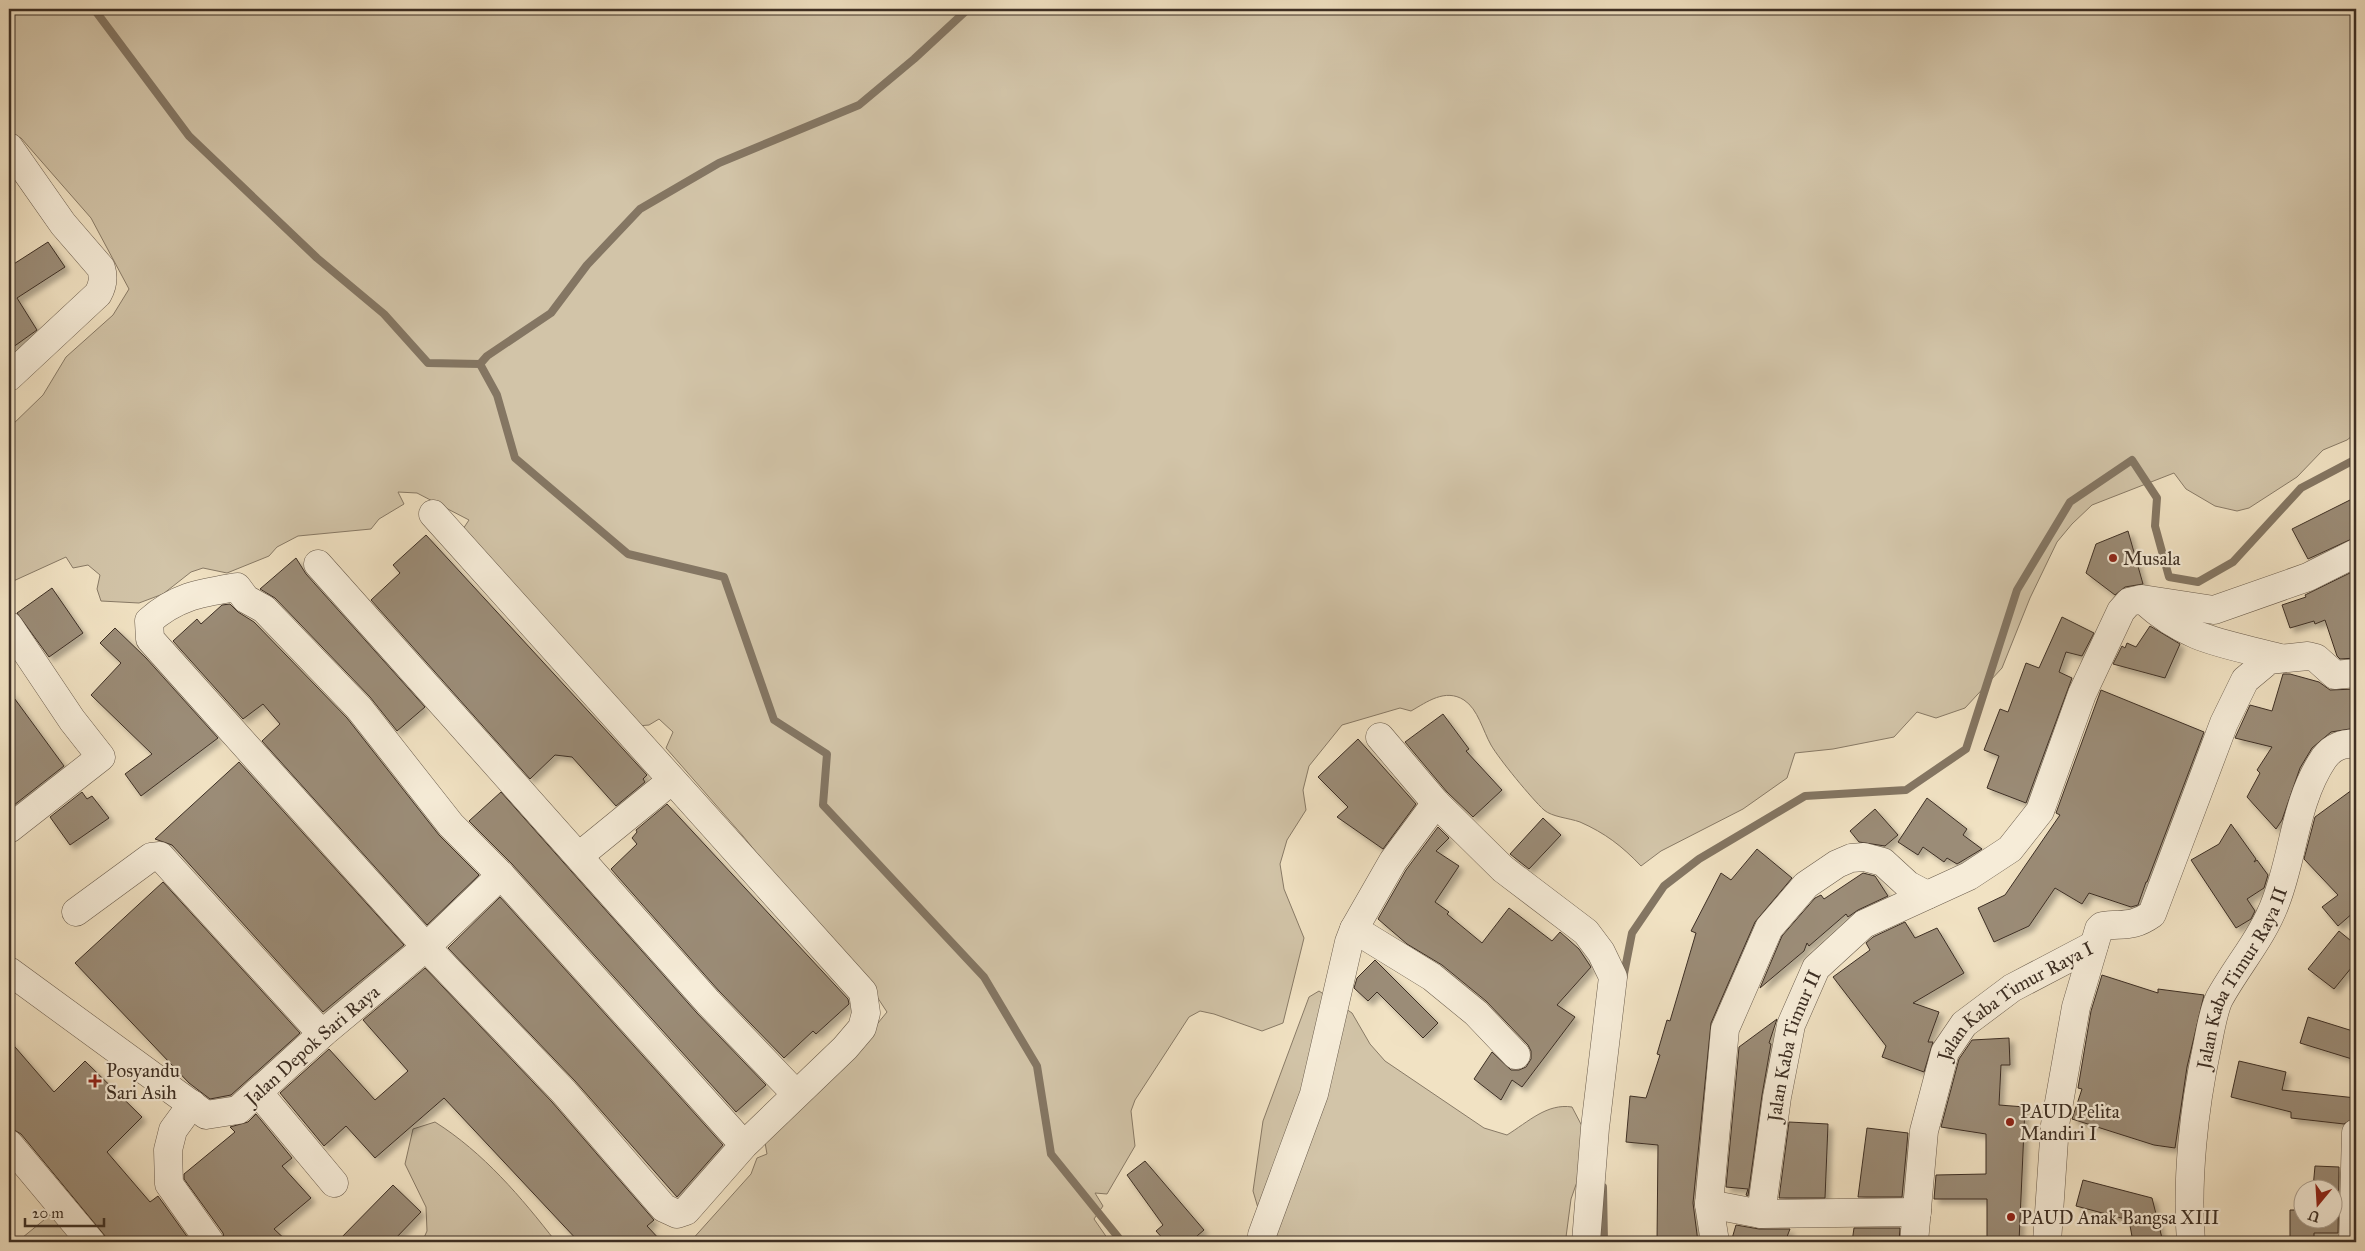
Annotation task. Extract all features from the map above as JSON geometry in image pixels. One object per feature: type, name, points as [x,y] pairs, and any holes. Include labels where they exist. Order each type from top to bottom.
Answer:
[{"type":"street","points":[[9,147],[63,224],[101,268],[103,280],[98,294],[9,377]]},
{"type":"street","points":[[433,514],[671,781],[700,808],[863,992],[866,1013],[862,1028],[845,1048],[744,1145],[686,1211],[676,1214],[664,1208],[564,1092],[426,947],[150,639],[149,621],[166,606],[203,593],[237,588],[246,599],[264,609],[359,708],[451,825],[501,875],[744,1145]]},
{"type":"street","points":[[2142,598],[2197,609],[2214,610],[2308,577],[2356,553]]},
{"type":"street","points":[[318,564],[708,1002],[796,1094]]},
{"type":"street","points":[[2142,598],[2178,627],[2186,631],[2208,640],[2280,658]]},
{"type":"street","name":"Jalan Kaba Timur II","points":[[1761,1214],[1777,1097],[1791,1025],[1816,968],[1864,924],[1970,876],[2010,849],[2040,811],[2082,694],[2121,610],[2129,602],[2142,598]]},
{"type":"street","points":[[9,626],[72,720],[100,757],[9,829]]},
{"type":"street","points":[[2094,945],[2099,929],[2102,926],[2125,926],[2139,923],[2152,914],[2224,723],[2245,680],[2269,660],[2308,656],[2316,658],[2334,674],[2356,673]]},
{"type":"street","points":[[1380,737],[1436,803],[1503,869],[1586,932],[1601,952],[1613,977],[1595,1128],[1586,1242]]},
{"type":"street","name":"Jalan Kaba Timur Raya II","points":[[2191,1242],[2188,1215],[2196,1113],[2207,1046],[2218,1001],[2265,928],[2276,901],[2300,811],[2314,776],[2332,749],[2342,744],[2356,743]]},
{"type":"street","points":[[579,856],[671,781]]},
{"type":"street","points":[[1262,1242],[1262,1235],[1314,1094],[1349,942],[1354,929],[1393,861],[1436,803]]},
{"type":"street","points":[[76,912],[151,857],[160,856],[322,1034]]},
{"type":"street","points":[[1714,1242],[1709,1204],[1725,1029],[1769,928],[1806,885],[1838,864],[1851,858],[1864,857],[1883,862],[1908,885],[1927,895]]},
{"type":"street","name":"Jalan Depok Sari Raya","points":[[9,972],[206,1114],[238,1110],[322,1034],[426,947],[501,875]]},
{"type":"street","points":[[1354,929],[1432,977],[1476,1013],[1516,1055]]},
{"type":"street","name":"Jalan Kaba Timur Raya I","points":[[1914,1242],[1924,1131],[1946,1052],[1964,1024],[2012,988],[2094,945]]},
{"type":"street","name":"Jalan Kaba Timur Raya I","points":[[2047,1242],[2056,1125],[2076,1008],[2094,945]]},
{"type":"street","points":[[258,1092],[334,1182]]},
{"type":"street","points":[[192,1104],[173,1130],[168,1150],[169,1184],[210,1242]]},
{"type":"street","points":[[2353,1242],[2356,1132]]},
{"type":"street","points":[[9,1144],[92,1242]]},
{"type":"street","points":[[1709,1204],[1761,1214],[1917,1212]]},
{"type":"shaded area","points":[[9,9],[2356,9],[2356,433],[2347,440],[2323,450],[2297,477],[2249,508],[2237,511],[2215,506],[2186,489],[2174,473],[2092,505],[2057,542],[2030,598],[2002,668],[1965,708],[1936,718],[1917,712],[1894,737],[1833,749],[1795,753],[1787,778],[1743,809],[1661,851],[1641,866],[1605,835],[1580,822],[1556,816],[1544,810],[1516,779],[1495,751],[1473,709],[1464,700],[1450,695],[1443,696],[1430,700],[1411,711],[1400,708],[1342,725],[1309,766],[1303,790],[1306,810],[1287,840],[1280,864],[1284,889],[1304,938],[1283,1023],[1262,1031],[1200,1011],[1189,1017],[1135,1100],[1131,1111],[1135,1146],[1107,1194],[1095,1193],[1103,1206],[1094,1219],[1110,1242],[690,1242],[751,1174],[757,1158],[767,1154],[764,1137],[869,1034],[887,1012],[858,968],[806,914],[743,836],[666,748],[673,732],[659,719],[649,725],[638,726],[461,532],[469,520],[417,493],[398,492],[404,504],[379,519],[371,529],[298,536],[277,547],[269,556],[227,573],[203,568],[191,572],[163,594],[139,603],[101,601],[97,589],[100,575],[88,565],[73,568],[66,557],[9,583],[9,428],[43,395],[66,357],[113,315],[129,289],[91,218],[21,138],[9,132]]},
{"type":"shaded area","points":[[1319,991],[1352,1013],[1370,1044],[1385,1061],[1484,1128],[1507,1135],[1530,1119],[1546,1111],[1554,1108],[1572,1107],[1583,1128],[1579,1176],[1571,1199],[1566,1237],[1562,1242],[1265,1242],[1267,1238],[1253,1191],[1263,1121],[1309,997]]},
{"type":"shaded area","points":[[435,1122],[453,1134],[486,1162],[556,1242],[422,1242],[427,1231],[426,1207],[405,1164],[413,1129]]},
{"type":"shaded area","points":[[61,1206],[91,1242],[17,1242]]},
{"type":"building","points":[[48,242],[65,267],[17,298],[37,330],[9,350],[9,267]]},
{"type":"building","points":[[2356,497],[2356,537],[2308,559],[2292,529]]},
{"type":"building","name":"Musala","points":[[2128,531],[2143,584],[2125,587],[2115,595],[2086,573],[2096,544]]},
{"type":"building","points":[[426,535],[647,775],[643,779],[645,782],[616,806],[572,757],[555,755],[530,779],[371,600],[400,573],[393,565]]},
{"type":"building","points":[[296,558],[306,574],[425,707],[397,731],[370,697],[275,598],[260,589]]},
{"type":"building","points":[[2356,570],[2356,658],[2340,659],[2337,656],[2325,620],[2315,624],[2314,621],[2290,628],[2282,605],[2306,597],[2305,595]]},
{"type":"building","points":[[52,588],[83,633],[49,657],[17,613]]},
{"type":"building","points":[[230,604],[238,612],[254,622],[347,718],[439,835],[479,875],[427,925],[262,741],[280,724],[263,704],[243,719],[173,641],[197,619],[201,624],[222,605]]},
{"type":"building","points":[[2062,617],[2094,633],[2082,656],[2066,652],[2059,672],[2072,678],[2026,803],[1987,788],[1999,756],[1984,750],[2000,709],[2008,712],[2026,663],[2039,668]]},
{"type":"building","points":[[2150,626],[2180,644],[2165,678],[2113,664],[2122,646],[2125,648],[2127,643],[2136,647]]},
{"type":"building","points":[[115,628],[146,658],[218,738],[141,796],[125,774],[152,754],[91,695],[121,663],[100,643]]},
{"type":"building","points":[[2283,674],[2290,674],[2319,682],[2330,690],[2356,689],[2356,728],[2331,732],[2312,748],[2300,768],[2282,820],[2276,829],[2247,797],[2260,773],[2257,770],[2272,747],[2235,738],[2250,705],[2272,711]]},
{"type":"building","points":[[2101,690],[2204,732],[2138,905],[2131,907],[2089,893],[2082,904],[2055,888],[2029,926],[1994,942],[1978,908],[2005,895],[2060,815],[2056,813]]},
{"type":"building","points":[[9,691],[64,766],[9,809]]},
{"type":"building","points":[[1443,714],[1469,749],[1466,751],[1502,790],[1473,817],[1447,792],[1405,742]]},
{"type":"building","points":[[1358,739],[1416,804],[1383,849],[1337,817],[1348,807],[1318,777]]},
{"type":"building","points":[[239,762],[404,945],[323,1012],[172,845],[155,839]]},
{"type":"building","points":[[2356,787],[2356,915],[2354,912],[2338,926],[2322,907],[2338,895],[2304,859],[2315,817]]},
{"type":"building","points":[[82,792],[87,799],[92,796],[109,818],[70,845],[50,817]]},
{"type":"building","points":[[501,792],[696,1012],[766,1085],[736,1112],[512,864],[469,821]]},
{"type":"building","points":[[1927,798],[1967,829],[1963,835],[1982,849],[1957,864],[1947,858],[1944,862],[1923,847],[1918,855],[1898,842]]},
{"type":"building","points":[[667,804],[848,999],[849,1004],[816,1034],[813,1031],[784,1058],[719,991],[611,869],[637,844],[632,838],[637,832],[636,830]]},
{"type":"building","points":[[1875,809],[1898,835],[1885,846],[1859,842],[1850,831]]},
{"type":"building","points":[[1543,818],[1561,835],[1529,869],[1510,854]]},
{"type":"building","points":[[2231,824],[2256,859],[2254,862],[2257,860],[2268,875],[2264,888],[2247,899],[2255,911],[2251,919],[2236,928],[2191,860],[2219,844]]},
{"type":"building","points":[[1438,827],[1449,838],[1436,851],[1459,866],[1435,902],[1449,912],[1447,914],[1482,943],[1509,908],[1552,941],[1560,932],[1579,949],[1591,967],[1557,1005],[1575,1017],[1522,1087],[1512,1080],[1501,1100],[1474,1079],[1492,1052],[1511,1070],[1519,1070],[1526,1067],[1531,1059],[1531,1051],[1528,1045],[1486,1001],[1442,965],[1407,944],[1378,919],[1406,870]]},
{"type":"building","points":[[1757,849],[1792,878],[1755,922],[1711,1023],[1693,1203],[1698,1242],[1657,1242],[1658,1145],[1626,1142],[1630,1096],[1646,1098],[1660,1055],[1657,1054],[1667,1020],[1670,1021],[1696,933],[1691,931],[1721,873],[1731,880]]},
{"type":"building","points":[[1863,873],[1875,876],[1888,896],[1858,910],[1848,917],[1846,914],[1809,946],[1807,943],[1804,951],[1760,988],[1782,936],[1815,898],[1821,895],[1824,899]]},
{"type":"building","points":[[163,882],[300,1033],[231,1095],[210,1099],[189,1083],[75,963]]},
{"type":"building","points":[[500,897],[723,1145],[677,1197],[575,1081],[448,948]]},
{"type":"building","points":[[1905,922],[1915,938],[1937,928],[1964,973],[1913,1003],[1939,1012],[1928,1042],[1933,1042],[1924,1072],[1882,1057],[1886,1046],[1833,977],[1870,950],[1866,943],[1873,937]]},
{"type":"building","points":[[2339,931],[2356,945],[2356,962],[2334,989],[2308,969]]},
{"type":"building","points":[[1375,960],[1438,1023],[1423,1038],[1377,992],[1368,1001],[1354,988],[1357,978]]},
{"type":"building","points":[[425,968],[552,1102],[654,1220],[647,1226],[662,1242],[579,1242],[444,1098],[375,1158],[346,1126],[324,1146],[280,1093],[329,1049],[375,1100],[408,1071],[363,1020]]},
{"type":"building","points":[[2102,975],[2158,993],[2158,989],[2204,995],[2187,1067],[2175,1148],[2154,1145],[2072,1119],[2082,1089],[2078,1088],[2091,1011]]},
{"type":"building","points":[[2308,1017],[2356,1032],[2356,1047],[2352,1059],[2300,1043]]},
{"type":"building","points":[[1777,1019],[1769,1043],[1771,1044],[1748,1196],[1746,1195],[1748,1189],[1726,1187],[1739,1047]]},
{"type":"building","points":[[2009,1038],[2010,1065],[2001,1065],[1999,1105],[2025,1107],[2019,1242],[1987,1242],[1987,1199],[1934,1199],[1936,1175],[1986,1174],[1986,1134],[1941,1127],[1959,1059],[1972,1040]]},
{"type":"building","points":[[9,1040],[54,1092],[85,1061],[142,1117],[107,1152],[150,1202],[158,1196],[191,1242],[110,1242],[21,1134],[9,1127]]},
{"type":"building","points":[[2239,1061],[2286,1072],[2282,1090],[2356,1098],[2354,1118],[2344,1124],[2291,1118],[2291,1112],[2231,1097]]},
{"type":"building","points":[[256,1114],[292,1158],[282,1166],[311,1198],[274,1229],[288,1242],[225,1242],[223,1233],[184,1179],[184,1174],[235,1132],[230,1127],[248,1122]]},
{"type":"building","points":[[1789,1122],[1828,1124],[1825,1198],[1779,1198]]},
{"type":"building","points":[[1867,1128],[1908,1133],[1902,1197],[1858,1197]]},
{"type":"building","points":[[1145,1161],[1204,1230],[1190,1242],[1166,1242],[1156,1231],[1163,1225],[1127,1175]]},
{"type":"building","points":[[2315,1166],[2339,1167],[2339,1178],[2314,1178]]},
{"type":"building","points":[[2083,1180],[2152,1198],[2163,1242],[2133,1242],[2129,1220],[2076,1206]]},
{"type":"building","points":[[393,1185],[421,1212],[392,1242],[337,1242]]},
{"type":"building","points":[[2290,1210],[2292,1210],[2292,1228],[2338,1228],[2338,1233],[2314,1233],[2314,1242],[2290,1242]]},
{"type":"building","points":[[1736,1225],[1759,1229],[1790,1229],[1785,1242],[1731,1242]]},
{"type":"building","points":[[1854,1228],[1900,1228],[1899,1242],[1852,1242]]},
{"type":"waterway","points":[[94,9],[189,136],[317,258],[384,314],[428,363],[480,364],[497,395],[515,458],[628,554],[724,577],[774,720],[827,754],[823,805],[984,977],[1037,1066],[1051,1154],[1122,1242]]},
{"type":"waterway","points":[[480,364],[487,356],[551,313],[587,265],[640,209],[719,163],[859,105],[914,59],[968,9]]},
{"type":"waterway","points":[[1623,979],[1632,933],[1664,886],[1699,859],[1805,796],[1906,790],[1966,749],[2017,590],[2070,502],[2132,460],[2157,498],[2155,526],[2169,577],[2198,582],[2233,562],[2301,488],[2356,459]]},
{"type":"waterway","points":[[1603,1187],[1604,1242]]},
{"type":"place","name":"Musala","points":[[2113,558]]},
{"type":"place","name":"Posyandu Sari Asih","points":[[95,1081]]},
{"type":"place","name":"PAUD Pelita Mandiri I","points":[[2010,1122]]},
{"type":"place","name":"PAUD Anak Bangsa XIII","points":[[2011,1217]]}]
